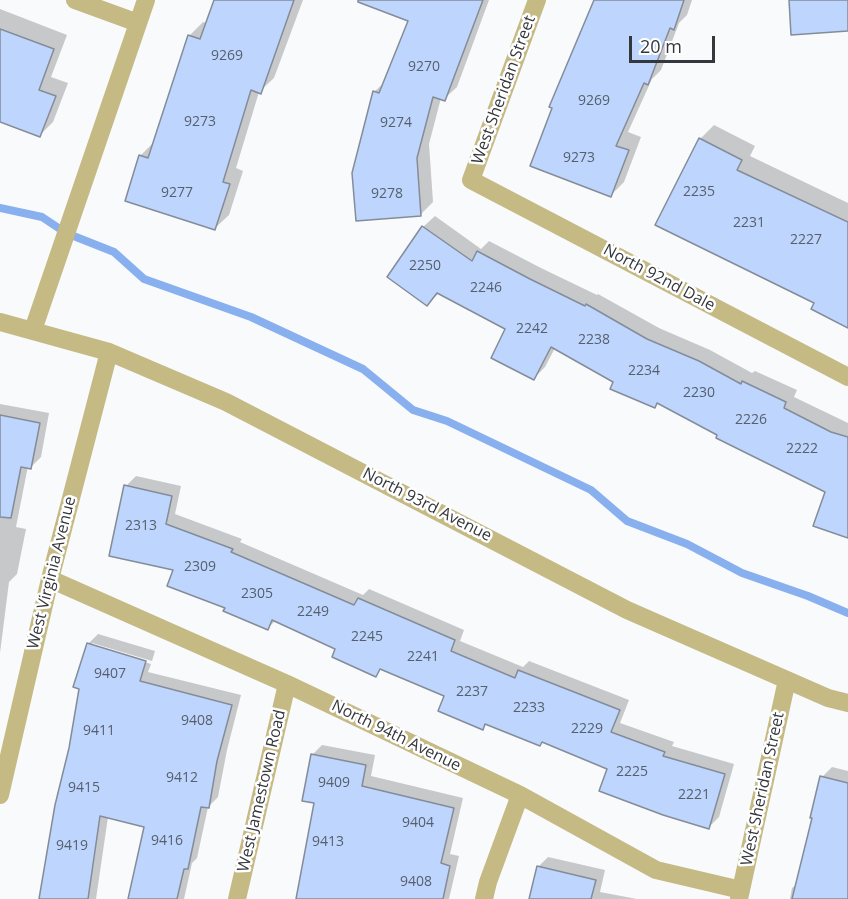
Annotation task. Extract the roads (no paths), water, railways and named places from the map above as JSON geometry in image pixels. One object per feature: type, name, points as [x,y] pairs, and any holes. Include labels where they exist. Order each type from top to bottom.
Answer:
[{"type":"street","points":[[75,0],[138,23]]},
{"type":"street","points":[[33,330],[146,0]]},
{"type":"street","name":"West Sheridan Street","points":[[471,180],[537,0]]},
{"type":"street","name":"North 92nd Dale","points":[[471,180],[848,377]]},
{"type":"street","name":"North 93rd Avenue","points":[[0,321],[109,352],[226,402],[627,610],[828,698],[848,703]]},
{"type":"street","name":"West Virginia Avenue","points":[[0,795],[50,579],[109,352]]},
{"type":"street","name":"North 94th Avenue","points":[[50,579],[287,684],[520,795],[656,870],[740,895]]},
{"type":"street","name":"West Sheridan Street","points":[[740,895],[787,680]]},
{"type":"street","name":"West Jamestown Road","points":[[237,899],[287,684]]},
{"type":"street","points":[[484,899],[520,795]]},
{"type":"waterway","points":[[0,208],[42,217],[66,233],[114,252],[144,279],[251,317],[363,369],[413,410],[447,421],[591,490],[627,521],[687,544],[742,573],[848,613]]}]
